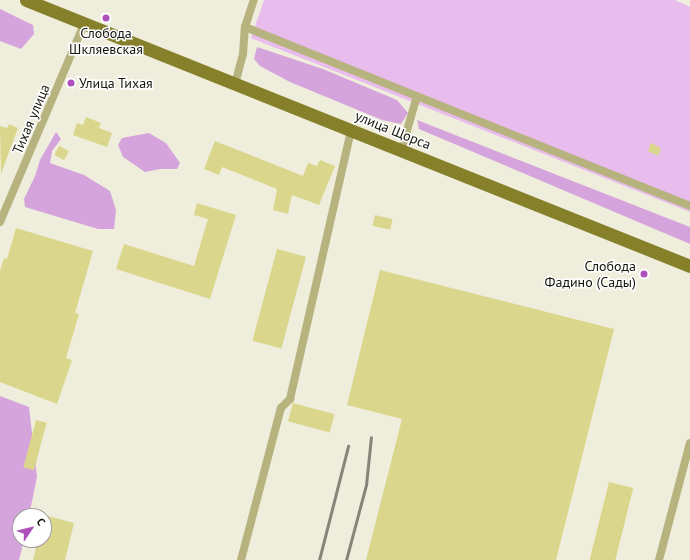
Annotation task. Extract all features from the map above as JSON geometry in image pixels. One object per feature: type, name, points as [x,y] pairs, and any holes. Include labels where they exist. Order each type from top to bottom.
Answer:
[{"type":"main road","name":"улица Щорса","points":[[26,0],[690,266]]},
{"type":"street","points":[[234,84],[243,54],[245,27],[254,0]]},
{"type":"street","name":"Тихая улица","points":[[0,222],[84,24]]},
{"type":"street","points":[[245,27],[690,206]]},
{"type":"street","points":[[401,150],[417,96]]},
{"type":"street","points":[[241,560],[281,408],[290,400],[351,131]]},
{"type":"street","points":[[659,560],[690,443]]},
{"type":"shaded area","points":[[264,0],[675,0],[690,7],[690,212],[251,38]]},
{"type":"shaded area","points":[[0,9],[33,25],[34,34],[21,49],[0,41]]},
{"type":"shaded area","points":[[257,47],[323,69],[397,100],[408,113],[401,124],[382,120],[290,82],[260,66],[254,59]]},
{"type":"shaded area","points":[[417,120],[690,227],[690,244],[419,129]]},
{"type":"shaded area","points":[[56,132],[61,139],[52,151],[50,163],[84,175],[110,191],[116,210],[114,229],[98,229],[25,207],[24,199],[35,176],[40,160]]},
{"type":"shaded area","points":[[149,133],[166,143],[180,163],[177,169],[160,169],[145,172],[123,157],[118,145],[122,138]]},
{"type":"shaded area","points":[[0,396],[29,407],[37,477],[31,508],[12,508],[12,548],[22,548],[19,560],[0,560]]},
{"type":"building","points":[[86,117],[101,123],[99,128],[112,133],[107,147],[73,135],[77,123],[83,125]]},
{"type":"building","points":[[9,124],[18,128],[1,174],[0,126],[7,128]]},
{"type":"building","points":[[215,141],[303,176],[308,163],[317,166],[320,160],[335,166],[319,205],[292,195],[288,214],[273,210],[277,189],[222,167],[219,175],[204,169]]},
{"type":"building","points":[[651,143],[661,148],[658,156],[648,151]]},
{"type":"building","points":[[59,146],[69,151],[64,160],[54,155]]},
{"type":"building","points":[[197,203],[236,215],[210,299],[116,269],[124,244],[194,266],[208,219],[194,215]]},
{"type":"building","points":[[375,215],[393,219],[390,230],[373,226]]},
{"type":"building","points":[[16,228],[93,251],[75,313],[79,314],[66,358],[72,360],[57,404],[0,382],[0,271],[4,258],[7,259]]},
{"type":"building","points":[[277,249],[306,257],[281,349],[252,341]]},
{"type":"building","points":[[380,270],[614,329],[556,560],[366,560],[402,419],[347,405]]},
{"type":"building","points":[[293,403],[335,414],[330,432],[288,421]]},
{"type":"building","points":[[36,420],[47,423],[34,470],[23,467]]},
{"type":"building","points":[[609,482],[633,488],[615,560],[590,560]]},
{"type":"building","points":[[52,517],[74,523],[65,560],[33,560],[36,548],[52,548]]},
{"type":"railway","points":[[346,560],[366,485],[371,437]]},
{"type":"railway","points":[[319,560],[348,446]]},
{"type":"place","name":"Слобода Шкляевская","points":[[106,18]]},
{"type":"place","name":"Улица Тихая","points":[[71,83]]},
{"type":"place","name":"Слобода Фадино (Сады)","points":[[644,274]]}]
